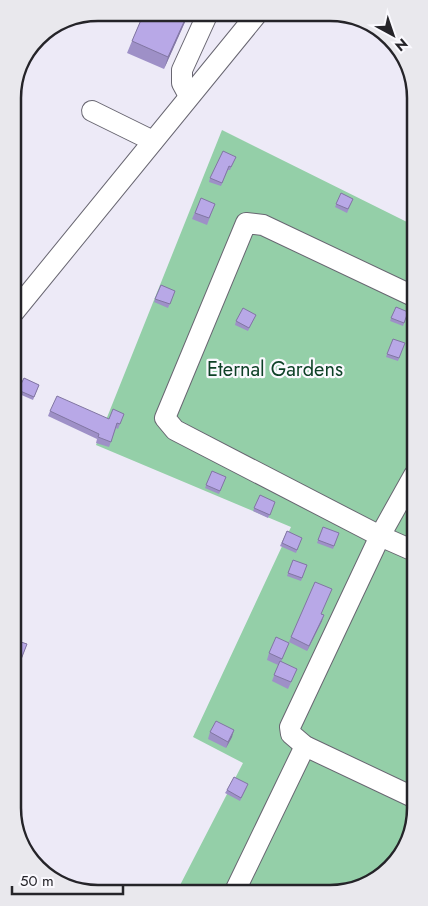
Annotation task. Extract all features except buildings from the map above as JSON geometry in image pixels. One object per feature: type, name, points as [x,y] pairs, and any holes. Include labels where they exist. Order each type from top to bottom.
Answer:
[{"type":"street","points":[[189,96],[182,83],[182,70],[204,21]]},
{"type":"street","points":[[21,303],[251,21]]},
{"type":"street","points":[[92,111],[153,140]]},
{"type":"street","points":[[407,293],[263,225],[246,223],[164,418],[175,430],[380,536],[407,548]]},
{"type":"street","points":[[407,488],[380,536],[290,727],[291,734],[305,746],[407,794]]},
{"type":"street","points":[[238,885],[305,746]]},
{"type":"green space","name":"Eternal Gardens","points":[[222,130],[407,222],[407,813],[401,837],[394,850],[372,872],[350,882],[330,885],[180,885],[243,763],[193,737],[291,527],[96,445]]}]
